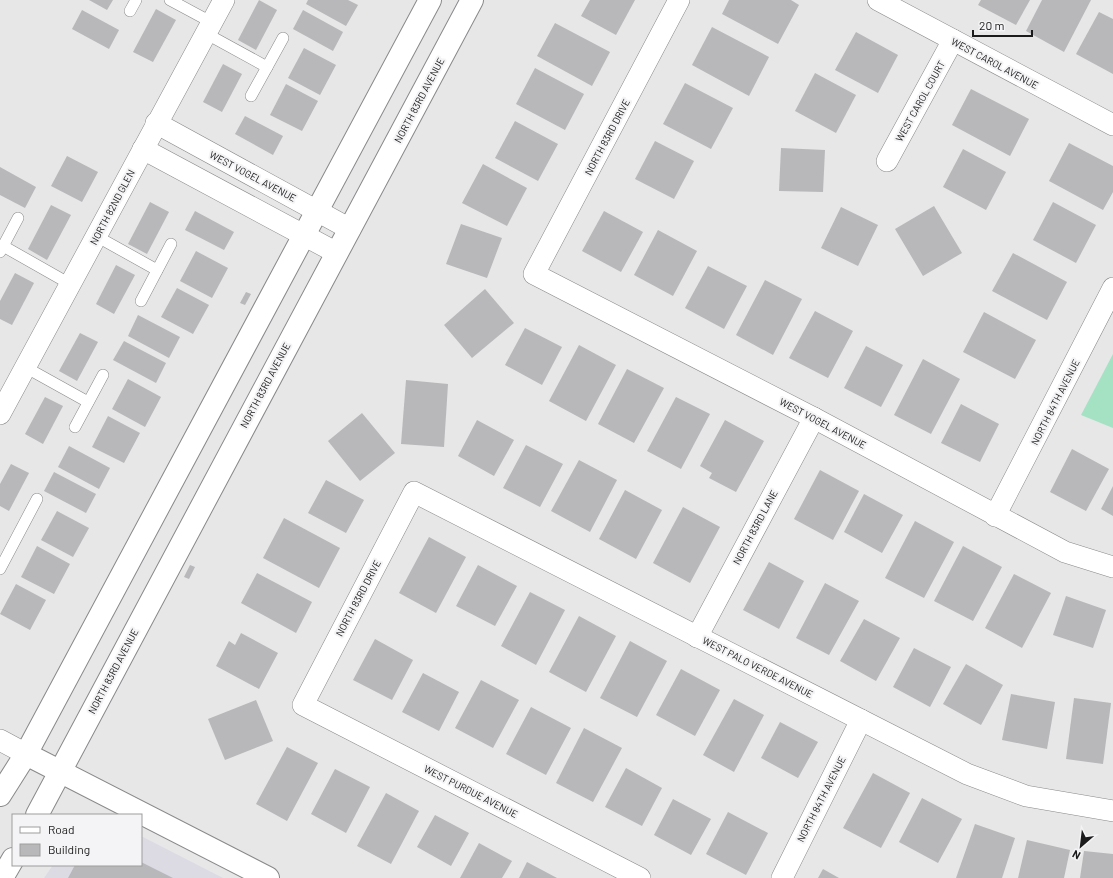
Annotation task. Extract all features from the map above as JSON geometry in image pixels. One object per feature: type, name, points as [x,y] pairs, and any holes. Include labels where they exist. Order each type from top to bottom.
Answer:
[{"type":"main road","points":[[0,795],[26,754],[316,210],[430,0]]},
{"type":"main road","name":"NORTH 83RD AVENUE","points":[[37,814],[472,0]]},
{"type":"main road","points":[[26,754],[268,878]]},
{"type":"main road","points":[[2,878],[12,861]]},
{"type":"street","name":"NORTH 82ND GLEN","points":[[0,412],[224,0]]},
{"type":"street","name":"NORTH 83RD DRIVE","points":[[534,274],[679,0]]},
{"type":"street","name":"WEST CAROL AVENUE","points":[[878,0],[1113,125]]},
{"type":"street","name":"WEST CAROL COURT","points":[[887,161],[953,40]]},
{"type":"street","name":"WEST VOGEL AVENUE","points":[[156,124],[350,229]]},
{"type":"street","points":[[143,149],[337,253]]},
{"type":"street","name":"WEST VOGEL AVENUE","points":[[534,274],[814,418],[995,516],[1065,552],[1113,567]]},
{"type":"street","name":"NORTH 84TH AVENUE","points":[[995,516],[1113,288]]},
{"type":"street","name":"NORTH 83RD LANE","points":[[697,636],[814,418]]},
{"type":"street","name":"NORTH 83RD DRIVE","points":[[303,704],[414,492]]},
{"type":"street","name":"WEST PALO VERDE AVENUE","points":[[414,492],[967,774],[1026,796],[1113,811]]},
{"type":"street","name":"WEST PURDUE AVENUE","points":[[303,704],[640,878]]},
{"type":"street","name":"NORTH 84TH AVENUE","points":[[782,878],[861,720]]},
{"type":"street","points":[[0,740],[26,754]]},
{"type":"lane","points":[[130,11],[136,0]]},
{"type":"lane","points":[[170,0],[208,28],[267,67]]},
{"type":"lane","points":[[251,96],[283,38]]},
{"type":"lane","points":[[18,218],[2,249],[70,284]]},
{"type":"lane","points":[[96,236],[157,270]]},
{"type":"lane","points":[[141,302],[171,244]]},
{"type":"lane","points":[[25,367],[88,402]]},
{"type":"lane","points":[[75,427],[103,375]]},
{"type":"lane","points":[[0,569],[37,499]]},
{"type":"shaded area","points":[[142,837],[223,878],[44,878],[52,866],[142,866]]},
{"type":"green space","points":[[1113,354],[1113,428],[1081,415]]},
{"type":"building","points":[[89,0],[113,0],[107,10]]},
{"type":"building","points":[[259,0],[277,10],[256,50],[238,40]]},
{"type":"building","points":[[308,0],[348,0],[358,5],[346,26],[306,4]]},
{"type":"building","points":[[590,0],[635,0],[616,35],[581,16]]},
{"type":"building","points":[[729,0],[791,0],[799,5],[778,44],[722,14]]},
{"type":"building","points":[[981,0],[1030,0],[1016,25],[978,5]]},
{"type":"building","points":[[1042,0],[1091,0],[1064,52],[1026,31]]},
{"type":"building","points":[[156,9],[176,20],[153,62],[133,52]]},
{"type":"building","points":[[82,10],[119,30],[109,49],[72,29]]},
{"type":"building","points":[[303,10],[343,32],[333,51],[293,29]]},
{"type":"building","points":[[1099,12],[1113,19],[1113,74],[1076,54]]},
{"type":"building","points":[[555,23],[610,52],[592,86],[537,56]]},
{"type":"building","points":[[712,27],[769,57],[749,96],[692,65]]},
{"type":"building","points":[[856,32],[898,55],[878,93],[835,70]]},
{"type":"building","points":[[304,48],[336,65],[320,95],[288,78]]},
{"type":"building","points":[[223,64],[242,74],[222,112],[203,102]]},
{"type":"building","points":[[535,68],[584,94],[565,130],[516,104]]},
{"type":"building","points":[[815,73],[856,95],[836,133],[795,111]]},
{"type":"building","points":[[685,83],[733,108],[711,149],[663,124]]},
{"type":"building","points":[[286,84],[318,101],[302,131],[270,115]]},
{"type":"building","points":[[971,89],[1029,119],[1010,156],[952,125]]},
{"type":"building","points":[[245,116],[283,136],[273,155],[235,134]]},
{"type":"building","points":[[515,121],[558,144],[538,181],[495,158]]},
{"type":"building","points":[[655,141],[694,161],[674,199],[635,179]]},
{"type":"building","points":[[1069,143],[1113,166],[1113,192],[1103,210],[1049,181]]},
{"type":"building","points":[[781,148],[825,150],[823,192],[779,191]]},
{"type":"building","points":[[963,149],[1006,172],[986,210],[943,187]]},
{"type":"building","points":[[67,156],[98,172],[82,202],[51,186]]},
{"type":"building","points":[[483,164],[527,188],[507,226],[462,203]]},
{"type":"building","points":[[0,167],[36,187],[25,208],[0,195]]},
{"type":"building","points":[[150,202],[169,212],[147,254],[128,244]]},
{"type":"building","points":[[1053,202],[1096,225],[1076,263],[1033,240]]},
{"type":"building","points":[[51,205],[71,215],[47,260],[28,249]]},
{"type":"building","points":[[934,206],[962,253],[923,276],[895,229]]},
{"type":"building","points":[[841,207],[878,225],[858,266],[821,248]]},
{"type":"building","points":[[195,211],[234,232],[224,250],[185,230]]},
{"type":"building","points":[[604,211],[643,232],[621,272],[582,251]]},
{"type":"building","points":[[461,224],[502,238],[487,278],[446,264]]},
{"type":"building","points":[[658,230],[697,251],[673,296],[634,275]]},
{"type":"building","points":[[196,251],[228,268],[212,298],[180,281]]},
{"type":"building","points":[[1013,253],[1067,282],[1047,320],[992,291]]},
{"type":"building","points":[[116,265],[135,275],[114,314],[96,304]]},
{"type":"building","points":[[708,266],[747,286],[724,329],[685,308]]},
{"type":"building","points":[[15,273],[34,283],[12,325],[0,319],[0,301]]},
{"type":"building","points":[[765,280],[802,299],[773,355],[736,335]]},
{"type":"building","points":[[177,288],[209,305],[193,334],[161,317]]},
{"type":"building","points":[[485,289],[514,323],[472,358],[444,325]]},
{"type":"building","points":[[246,292],[251,294],[245,305],[240,303]]},
{"type":"building","points":[[815,311],[853,331],[828,378],[789,358]]},
{"type":"building","points":[[984,312],[1036,340],[1015,379],[963,352]]},
{"type":"building","points":[[138,315],[180,337],[169,358],[128,336]]},
{"type":"building","points":[[525,328],[562,347],[542,385],[505,365]]},
{"type":"building","points":[[80,333],[98,342],[77,381],[59,371]]},
{"type":"building","points":[[124,341],[166,363],[156,383],[113,360]]},
{"type":"building","points":[[579,345],[616,365],[586,421],[549,401]]},
{"type":"building","points":[[866,346],[903,365],[881,407],[844,388]]},
{"type":"building","points":[[923,359],[960,379],[931,434],[894,415]]},
{"type":"building","points":[[627,369],[664,388],[634,443],[598,424]]},
{"type":"building","points":[[128,379],[161,397],[145,427],[112,409]]},
{"type":"building","points":[[406,380],[448,384],[444,447],[401,444]]},
{"type":"building","points":[[45,397],[63,406],[43,444],[25,434]]},
{"type":"building","points":[[676,397],[710,414],[681,469],[647,451]]},
{"type":"building","points":[[961,404],[999,424],[980,462],[941,443]]},
{"type":"building","points":[[362,413],[395,453],[360,481],[328,441]]},
{"type":"building","points":[[108,416],[140,433],[124,463],[92,447]]},
{"type":"building","points":[[477,420],[514,440],[494,476],[458,456]]},
{"type":"building","points":[[725,420],[764,441],[736,492],[709,478],[712,473],[700,466]]},
{"type":"building","points":[[526,445],[563,464],[540,507],[503,488]]},
{"type":"building","points":[[69,446],[110,468],[99,489],[58,467]]},
{"type":"building","points":[[1072,449],[1109,469],[1086,511],[1050,492]]},
{"type":"building","points":[[579,460],[617,480],[590,532],[551,511]]},
{"type":"building","points":[[11,464],[29,473],[9,511],[0,506],[0,484]]},
{"type":"building","points":[[820,470],[859,491],[833,540],[794,519]]},
{"type":"building","points":[[54,472],[96,494],[86,513],[44,491]]},
{"type":"building","points":[[326,480],[364,500],[346,533],[308,513]]},
{"type":"building","points":[[1113,486],[1113,516],[1101,509]]},
{"type":"building","points":[[625,490],[662,510],[636,559],[599,539]]},
{"type":"building","points":[[864,494],[903,515],[882,553],[844,532]]},
{"type":"building","points":[[683,507],[720,527],[690,583],[653,563]]},
{"type":"building","points":[[57,511],[89,528],[73,557],[41,540]]},
{"type":"building","points":[[284,518],[340,548],[319,588],[263,558]]},
{"type":"building","points":[[915,521],[954,542],[924,598],[885,578]]},
{"type":"building","points":[[429,537],[466,557],[436,613],[399,593]]},
{"type":"building","points":[[37,546],[70,564],[54,594],[21,577]]},
{"type":"building","points":[[963,546],[1002,567],[973,621],[934,601]]},
{"type":"building","points":[[769,562],[804,581],[779,629],[743,610]]},
{"type":"building","points":[[190,565],[195,567],[189,579],[184,577]]},
{"type":"building","points":[[478,565],[517,586],[495,626],[456,606]]},
{"type":"building","points":[[257,573],[312,602],[296,633],[241,603]]},
{"type":"building","points":[[1014,574],[1051,593],[1022,648],[985,628]]},
{"type":"building","points":[[825,583],[859,601],[829,655],[796,638]]},
{"type":"building","points":[[16,584],[46,600],[30,630],[0,614]]},
{"type":"building","points":[[530,592],[565,610],[536,665],[501,646]]},
{"type":"building","points":[[1066,596],[1106,610],[1093,648],[1053,635]]},
{"type":"building","points":[[579,616],[616,636],[586,692],[549,672]]},
{"type":"building","points":[[864,619],[900,638],[876,681],[840,661]]},
{"type":"building","points":[[241,633],[278,653],[259,689],[216,666],[229,641],[235,645]]},
{"type":"building","points":[[375,639],[413,660],[392,700],[353,680]]},
{"type":"building","points":[[630,641],[667,661],[637,717],[600,698]]},
{"type":"building","points":[[914,648],[951,667],[930,707],[893,687]]},
{"type":"building","points":[[966,664],[1003,685],[981,725],[943,704]]},
{"type":"building","points":[[681,669],[720,690],[695,736],[656,715]]},
{"type":"building","points":[[423,673],[459,692],[439,731],[402,712]]},
{"type":"building","points":[[481,680],[519,700],[493,748],[455,728]]},
{"type":"building","points":[[1011,694],[1055,702],[1047,749],[1002,740]]},
{"type":"building","points":[[1074,698],[1111,703],[1103,764],[1066,759]]},
{"type":"building","points":[[734,699],[764,715],[734,772],[703,755]]},
{"type":"building","points":[[256,700],[273,741],[225,760],[208,719]]},
{"type":"building","points":[[531,707],[571,728],[546,775],[506,754]]},
{"type":"building","points":[[780,722],[818,742],[798,778],[761,758]]},
{"type":"building","points":[[584,728],[622,748],[593,802],[556,783]]},
{"type":"building","points":[[287,747],[318,763],[287,821],[256,804]]},
{"type":"building","points":[[626,768],[662,788],[642,826],[605,807]]},
{"type":"building","points":[[335,769],[370,787],[346,833],[311,814]]},
{"type":"building","points":[[873,773],[910,793],[881,848],[843,828]]},
{"type":"building","points":[[386,793],[419,811],[391,864],[357,846]]},
{"type":"building","points":[[922,798],[962,819],[938,863],[899,842]]},
{"type":"building","points":[[673,799],[711,819],[691,855],[654,835]]},
{"type":"building","points":[[728,812],[768,833],[746,875],[706,854]]},
{"type":"building","points":[[435,815],[469,833],[451,866],[417,847]]},
{"type":"building","points":[[975,824],[1015,838],[1002,878],[956,878]]},
{"type":"building","points":[[1027,840],[1070,850],[1064,878],[1018,878]]},
{"type":"building","points":[[479,843],[512,861],[502,878],[460,878]]},
{"type":"building","points":[[1084,851],[1113,854],[1113,878],[1080,878]]},
{"type":"building","points":[[142,862],[173,878],[68,878],[74,866],[142,866]]},
{"type":"building","points":[[527,862],[557,878],[519,878]]},
{"type":"building","points":[[823,869],[839,878],[818,878]]}]
